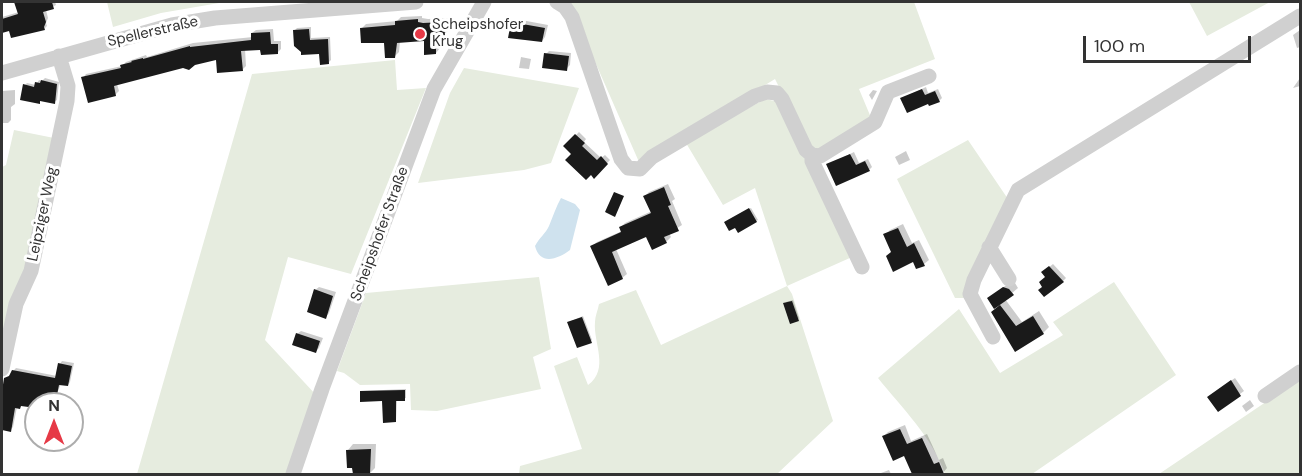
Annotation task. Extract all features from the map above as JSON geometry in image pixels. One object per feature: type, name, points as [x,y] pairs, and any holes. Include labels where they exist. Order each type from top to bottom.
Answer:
[{"type":"street","name":"Spellerstraße","points":[[2,72],[172,25],[215,18],[416,2]]},
{"type":"street","name":"Scheipshofer Straße","points":[[293,474],[322,389],[434,89],[485,2]]},
{"type":"street","points":[[558,2],[565,6],[572,17],[621,159],[628,168],[640,169],[652,157],[755,96],[767,92],[777,93],[782,99],[806,150],[820,156],[875,122],[888,92],[928,76]]},
{"type":"street","points":[[993,337],[970,294],[989,247],[1018,190],[1300,16]]},
{"type":"street","name":"Leipziger Weg","points":[[2,369],[16,304],[31,271],[67,101],[68,86],[59,56]]},
{"type":"street","points":[[812,154],[812,161],[862,267]]},
{"type":"street","points":[[989,247],[1009,279]]},
{"type":"street","points":[[1265,396],[1300,372]]},
{"type":"shaded area","points":[[107,2],[225,2],[161,13],[113,27]]},
{"type":"shaded area","points":[[567,2],[914,2],[935,59],[859,89],[872,120],[817,151],[808,145],[775,79],[639,162]]},
{"type":"shaded area","points":[[1189,2],[1270,2],[1207,36]]},
{"type":"shaded area","points":[[395,60],[397,90],[426,88],[351,274],[288,257],[265,340],[317,396],[287,474],[137,474],[252,74]]},
{"type":"shaded area","points":[[464,68],[579,88],[551,163],[524,170],[418,183],[450,93]]},
{"type":"shaded area","points":[[765,99],[779,102],[852,257],[787,286],[755,188],[723,205],[686,143]]},
{"type":"shaded area","points":[[14,130],[54,138],[27,269],[2,350],[2,167],[6,165]]},
{"type":"shaded area","points":[[968,140],[1008,199],[967,298],[955,298],[897,179]]},
{"type":"shaded area","points":[[539,277],[551,349],[533,357],[541,389],[437,411],[411,410],[410,384],[360,385],[344,373],[337,371],[366,293]]},
{"type":"shaded area","points":[[1114,282],[1176,375],[1032,474],[945,474],[925,436],[878,378],[959,309],[1000,373],[1063,335],[1053,322]]},
{"type":"shaded area","points":[[787,286],[792,294],[833,421],[777,474],[519,474],[520,466],[582,449],[554,366],[577,357],[588,385],[595,379],[599,364],[595,320],[599,304],[636,290],[661,345]]},
{"type":"shaded area","points":[[1300,379],[1300,472],[1297,474],[1159,474]]},
{"type":"water","points":[[561,198],[575,204],[580,210],[570,250],[555,258],[545,258],[537,252],[535,246],[548,229]]},
{"type":"building","points":[[14,2],[52,2],[54,9],[43,12],[46,22],[45,30],[11,38],[9,31],[2,33],[2,19],[18,14]]},
{"type":"building","points":[[418,19],[418,22],[423,23],[444,22],[445,36],[436,37],[436,54],[424,55],[424,41],[397,43],[395,58],[385,58],[384,43],[361,43],[360,28],[395,25],[395,21]]},
{"type":"building","points":[[511,22],[545,28],[542,42],[508,38]]},
{"type":"building","points":[[309,29],[310,40],[328,39],[329,64],[320,65],[319,54],[301,55],[301,52],[294,46],[293,30]]},
{"type":"building","points":[[270,32],[271,44],[278,44],[278,54],[261,55],[260,50],[241,51],[243,71],[217,73],[216,60],[195,65],[189,70],[183,68],[114,86],[116,96],[88,103],[81,77],[121,68],[120,65],[131,61],[190,46],[251,40],[251,33]]},
{"type":"building","points":[[544,53],[569,56],[567,71],[542,68]]},
{"type":"building","points":[[41,80],[57,84],[55,104],[20,100],[23,84],[34,87],[35,82],[40,83]]},
{"type":"building","points":[[922,89],[925,95],[935,91],[940,102],[929,106],[928,104],[907,113],[900,98]]},
{"type":"building","points":[[575,134],[585,143],[582,146],[597,160],[601,156],[608,164],[594,179],[591,175],[586,180],[565,160],[571,154],[563,146]]},
{"type":"building","points":[[850,154],[856,165],[865,161],[870,171],[836,186],[826,164]]},
{"type":"building","points":[[664,187],[671,205],[668,206],[679,231],[664,237],[667,243],[652,250],[646,237],[612,252],[623,279],[608,286],[590,246],[621,232],[619,227],[651,213],[643,196]]},
{"type":"building","points":[[614,192],[624,196],[615,217],[605,212]]},
{"type":"building","points":[[749,208],[757,222],[738,233],[735,228],[729,231],[724,222]]},
{"type":"building","points":[[898,228],[907,247],[914,243],[925,266],[916,269],[913,262],[893,272],[886,256],[891,252],[883,234]]},
{"type":"building","points":[[1049,266],[1064,282],[1044,297],[1038,290],[1042,287],[1039,282],[1045,277],[1041,272]]},
{"type":"building","points":[[1003,287],[1009,289],[1014,295],[994,309],[987,298]]},
{"type":"building","points":[[314,289],[333,296],[326,319],[307,312]]},
{"type":"building","points":[[792,301],[799,321],[790,324],[783,303]]},
{"type":"building","points":[[1000,305],[1016,326],[1033,316],[1044,334],[1015,352],[991,312]]},
{"type":"building","points":[[582,317],[592,343],[577,348],[567,322]]},
{"type":"building","points":[[296,333],[320,341],[316,353],[292,345]]},
{"type":"building","points":[[58,363],[72,366],[68,386],[59,385],[58,392],[24,392],[24,406],[21,406],[20,409],[15,408],[11,432],[2,430],[4,378],[9,376],[12,370],[55,378]]},
{"type":"building","points":[[1231,380],[1241,396],[1218,412],[1207,397]]},
{"type":"building","points":[[405,390],[405,401],[396,401],[396,422],[383,423],[382,401],[360,402],[360,391]]},
{"type":"building","points":[[900,429],[907,444],[922,438],[934,464],[939,462],[944,474],[912,474],[904,456],[893,461],[882,436]]},
{"type":"building","points":[[371,449],[370,474],[353,474],[352,468],[347,468],[346,450]]},
{"type":"place","name":"Scheipshofer Krug","points":[[420,34]]}]
